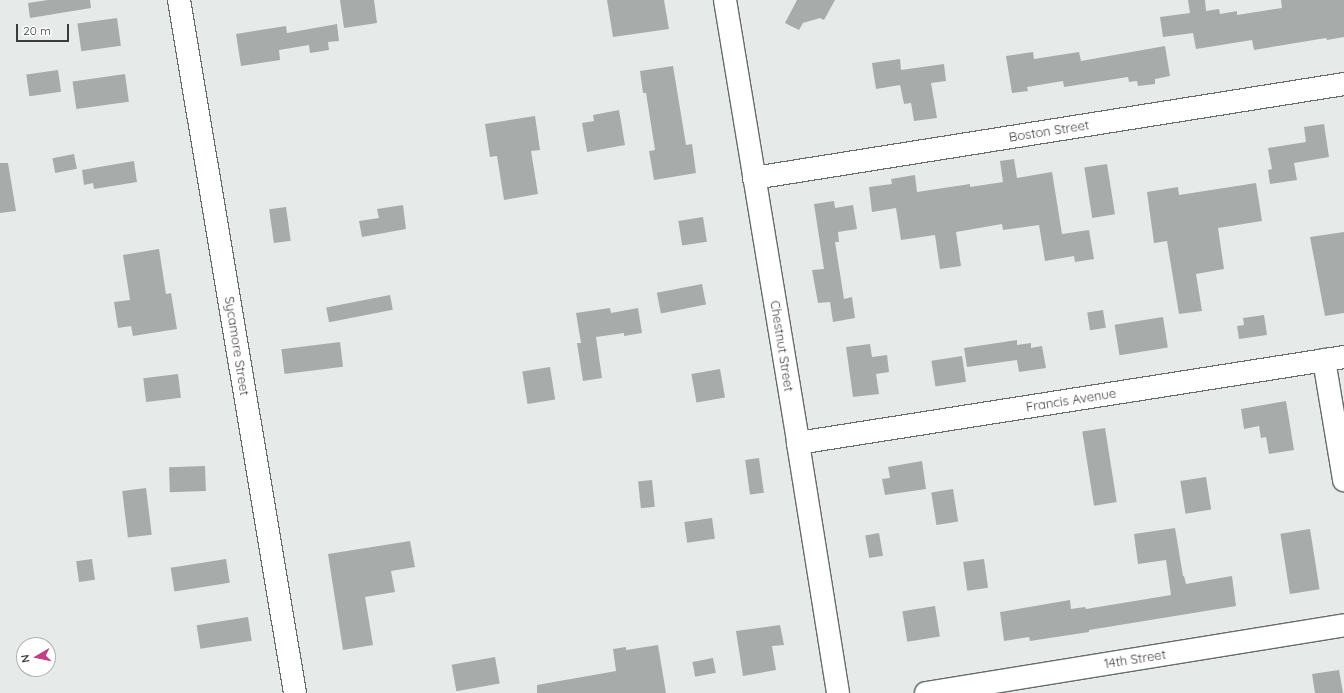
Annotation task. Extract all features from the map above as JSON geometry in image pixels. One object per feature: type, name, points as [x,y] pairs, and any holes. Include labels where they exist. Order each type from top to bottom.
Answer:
[{"type":"street","name":"Sycamore Street","points":[[179,0],[295,693]]},
{"type":"street","name":"Chestnut Street","points":[[725,0],[838,693]]},
{"type":"street","name":"Boston Street","points":[[754,178],[1344,84]]},
{"type":"street","name":"Francis Avenue","points":[[798,442],[1334,358]]},
{"type":"street","points":[[1334,358],[1344,480]]},
{"type":"street","name":"14th Street","points":[[926,693],[1344,625]]},
{"type":"building","points":[[48,0],[90,0],[91,8],[30,18],[28,3]]},
{"type":"building","points":[[340,0],[374,0],[377,23],[344,28]]},
{"type":"building","points":[[607,0],[664,0],[669,29],[613,37]]},
{"type":"building","points":[[797,0],[835,0],[824,20],[820,18],[803,23],[799,30],[785,23]]},
{"type":"building","points":[[1188,0],[1205,0],[1206,11],[1219,9],[1220,14],[1237,11],[1237,15],[1282,8],[1281,0],[1344,0],[1344,37],[1327,40],[1326,38],[1254,50],[1252,40],[1196,49],[1193,33],[1163,37],[1160,17],[1190,13]]},
{"type":"building","points":[[117,18],[121,46],[81,51],[77,24]]},
{"type":"building","points":[[337,24],[339,41],[328,42],[329,50],[310,53],[309,45],[279,50],[280,60],[241,66],[236,34],[286,26],[287,33]]},
{"type":"building","points":[[1165,46],[1170,76],[1155,79],[1155,84],[1138,86],[1137,81],[1129,82],[1128,77],[1064,87],[1063,81],[1027,87],[1028,91],[1012,93],[1006,56],[1033,52],[1034,59],[1079,52],[1081,61]]},
{"type":"building","points":[[900,59],[901,70],[944,64],[946,81],[931,83],[937,118],[914,121],[911,103],[904,104],[900,85],[876,89],[872,63]]},
{"type":"building","points":[[673,66],[686,145],[692,144],[696,173],[654,180],[649,151],[655,150],[646,93],[643,93],[640,71]]},
{"type":"building","points":[[58,70],[61,92],[29,96],[26,74]]},
{"type":"building","points":[[125,74],[129,102],[76,109],[73,81]]},
{"type":"building","points":[[619,110],[625,145],[587,152],[582,123],[594,121],[593,115]]},
{"type":"building","points":[[535,116],[540,150],[531,151],[538,194],[504,200],[497,156],[490,157],[485,124]]},
{"type":"building","points":[[1324,124],[1329,157],[1294,163],[1297,180],[1270,184],[1268,170],[1272,169],[1268,148],[1306,142],[1304,127]]},
{"type":"building","points":[[74,154],[77,169],[55,173],[52,158]]},
{"type":"building","points":[[1014,159],[1017,178],[1052,172],[1062,234],[1089,230],[1094,259],[1075,262],[1074,256],[1045,261],[1039,225],[1003,230],[1002,224],[956,232],[961,266],[940,269],[935,235],[901,240],[896,208],[872,212],[869,187],[892,184],[891,179],[915,175],[917,192],[970,184],[970,187],[1003,182],[1000,161]]},
{"type":"building","points":[[134,161],[137,182],[94,189],[93,183],[84,185],[82,170]]},
{"type":"building","points":[[0,163],[8,163],[16,211],[0,213]]},
{"type":"building","points":[[1107,164],[1115,214],[1092,218],[1084,168]]},
{"type":"building","points":[[1256,183],[1262,221],[1218,228],[1224,269],[1196,274],[1202,311],[1179,314],[1167,241],[1154,243],[1147,192],[1178,187],[1179,195]]},
{"type":"building","points":[[834,201],[835,208],[853,205],[857,229],[838,232],[839,242],[835,242],[844,299],[852,297],[855,318],[833,322],[830,302],[818,303],[812,270],[824,269],[814,204]]},
{"type":"building","points":[[403,205],[406,229],[362,237],[359,221],[379,218],[377,209]]},
{"type":"building","points":[[286,207],[291,241],[274,243],[269,209]]},
{"type":"building","points":[[703,217],[707,242],[682,246],[678,221]]},
{"type":"building","points":[[1344,232],[1344,313],[1325,316],[1310,237]]},
{"type":"building","points":[[159,249],[166,294],[171,293],[177,329],[133,336],[131,326],[118,328],[114,302],[130,300],[123,255]]},
{"type":"building","points":[[702,284],[706,305],[661,313],[657,293]]},
{"type":"building","points":[[390,295],[393,310],[329,322],[326,307]]},
{"type":"building","points":[[610,308],[611,313],[638,308],[642,333],[624,336],[624,333],[596,337],[602,378],[583,381],[577,343],[581,343],[576,313]]},
{"type":"building","points":[[1103,310],[1106,328],[1090,330],[1087,313]]},
{"type":"building","points":[[1264,315],[1267,335],[1239,339],[1237,326],[1244,325],[1243,318]]},
{"type":"building","points":[[1163,317],[1168,348],[1119,355],[1115,325]]},
{"type":"building","points":[[1017,340],[1017,345],[1031,343],[1031,348],[1042,346],[1046,368],[1019,372],[1017,360],[967,367],[964,348]]},
{"type":"building","points":[[340,342],[343,367],[284,374],[281,349]]},
{"type":"building","points":[[870,344],[872,357],[887,355],[889,372],[876,374],[879,394],[853,397],[846,347]]},
{"type":"building","points":[[962,356],[966,382],[935,387],[931,361]]},
{"type":"building","points":[[550,367],[555,400],[528,404],[522,371]]},
{"type":"building","points":[[720,369],[725,398],[696,403],[691,374]]},
{"type":"building","points":[[178,374],[181,398],[146,402],[143,378]]},
{"type":"building","points":[[1286,401],[1294,450],[1269,454],[1266,437],[1261,438],[1259,426],[1244,429],[1241,409]]},
{"type":"building","points":[[1105,428],[1117,502],[1094,506],[1082,432]]},
{"type":"building","points":[[759,458],[764,493],[750,495],[745,460]]},
{"type":"building","points":[[922,461],[926,489],[885,495],[882,479],[890,478],[888,467]]},
{"type":"building","points":[[205,466],[206,491],[170,492],[169,467]]},
{"type":"building","points":[[1206,477],[1211,510],[1185,514],[1180,481]]},
{"type":"building","points":[[652,480],[655,507],[641,508],[638,481]]},
{"type":"building","points":[[146,488],[152,535],[128,538],[122,491]]},
{"type":"building","points":[[953,489],[958,522],[936,525],[931,492]]},
{"type":"building","points":[[712,518],[715,539],[687,543],[684,522]]},
{"type":"building","points":[[1175,528],[1183,576],[1186,584],[1232,576],[1236,606],[1030,641],[1029,637],[1004,641],[1000,612],[1070,600],[1071,609],[1085,607],[1086,609],[1171,595],[1166,560],[1138,564],[1134,534]]},
{"type":"building","points":[[1310,529],[1320,589],[1290,594],[1280,534]]},
{"type":"building","points":[[879,533],[883,556],[869,558],[865,535]]},
{"type":"building","points":[[410,541],[415,567],[391,571],[395,592],[365,597],[373,645],[343,650],[328,554]]},
{"type":"building","points":[[92,559],[95,580],[79,582],[76,561]]},
{"type":"building","points":[[226,559],[230,583],[174,591],[171,568]]},
{"type":"building","points":[[984,559],[988,588],[967,591],[963,562]]},
{"type":"building","points":[[935,606],[940,637],[907,642],[902,611]]},
{"type":"building","points":[[248,617],[252,641],[200,649],[197,625]]},
{"type":"building","points":[[780,625],[784,645],[772,646],[776,670],[743,676],[736,631]]},
{"type":"building","points":[[658,645],[666,693],[537,693],[537,685],[616,671],[613,649],[626,647],[626,650]]},
{"type":"building","points":[[495,657],[500,684],[456,691],[452,665]]},
{"type":"building","points":[[713,658],[716,673],[695,677],[692,662]]},
{"type":"building","points":[[1339,670],[1343,693],[1315,693],[1312,674]]}]
